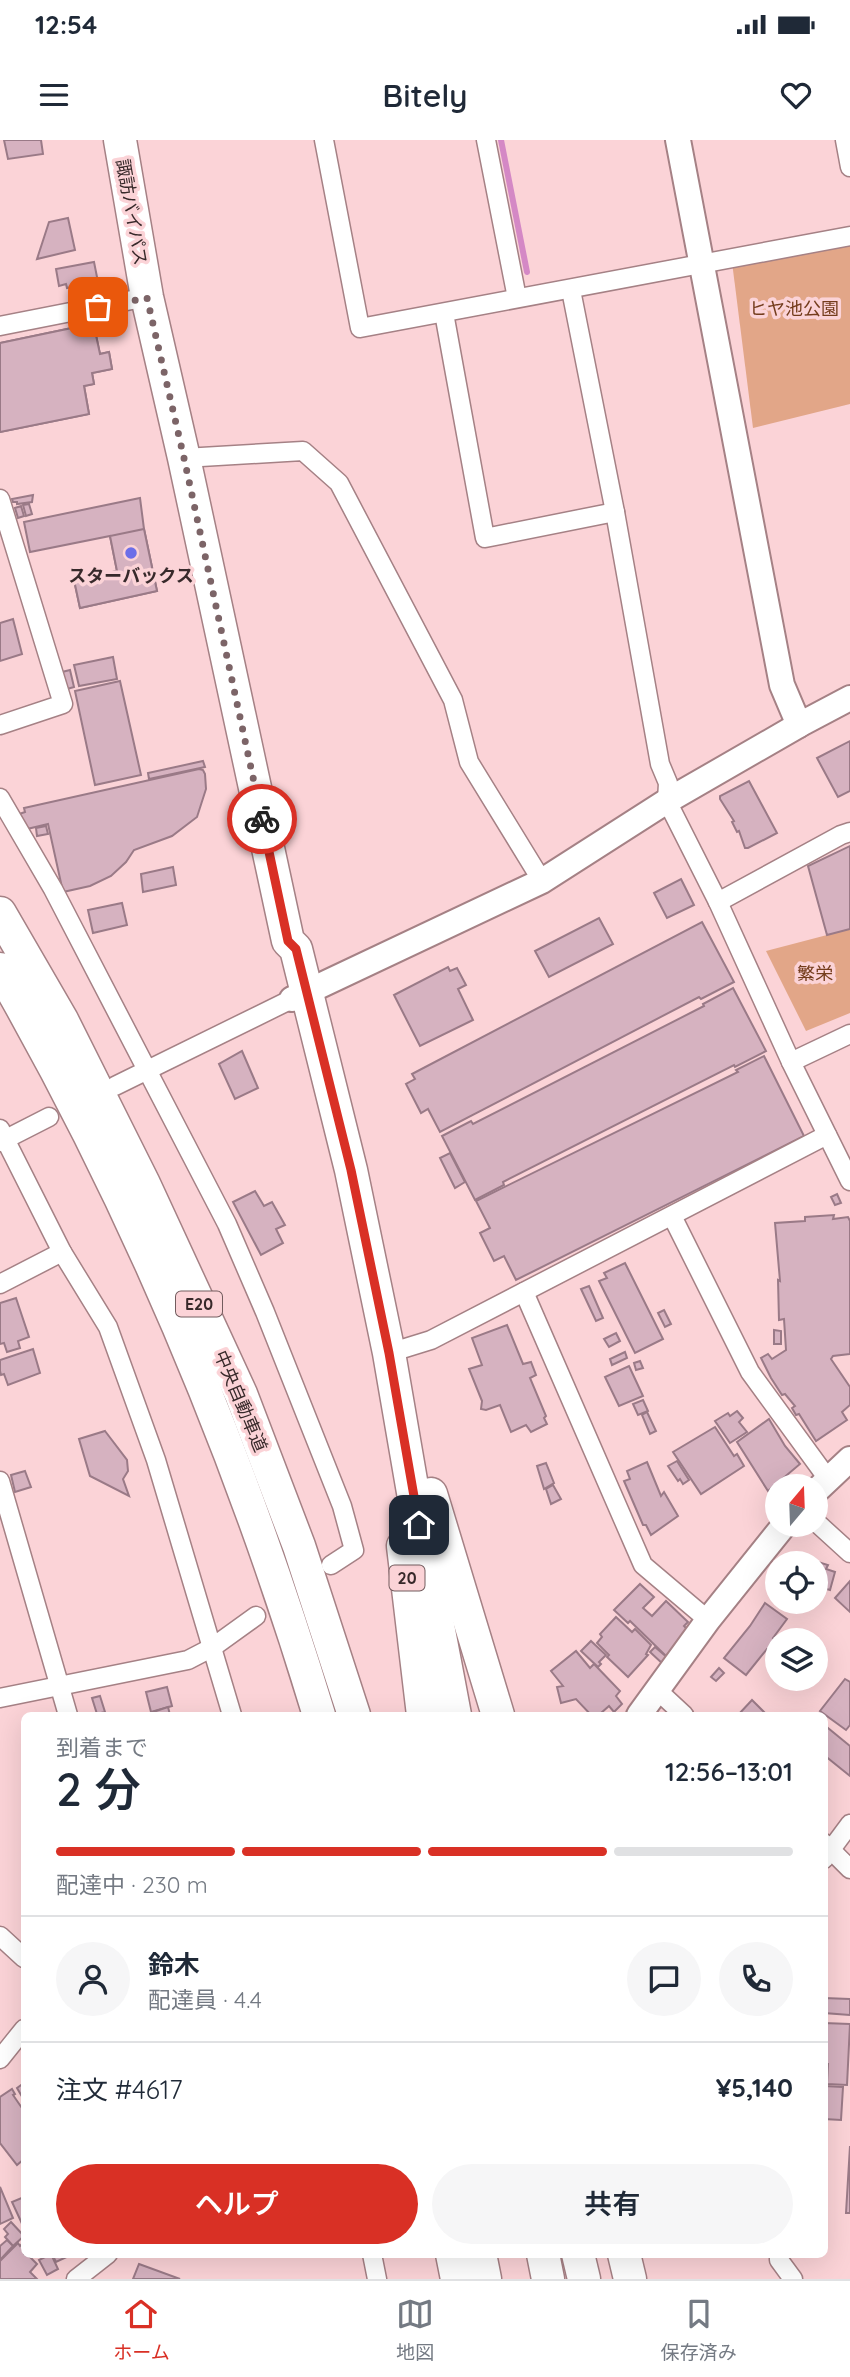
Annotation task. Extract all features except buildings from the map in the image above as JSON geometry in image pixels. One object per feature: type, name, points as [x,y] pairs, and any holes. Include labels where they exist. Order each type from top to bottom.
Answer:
[{"type":"highway","name":"諏訪バイパス","points":[[120,140],[147,298],[288,941],[284,951],[300,996],[351,1170],[391,1365],[454,1712]]},
{"type":"highway","name":"中央自動車道","points":[[0,914],[62,1020],[144,1184],[241,1394],[299,1546],[353,1712]]},
{"type":"highway","name":"中央自動車道","points":[[0,970],[38,1035],[122,1202],[210,1403],[270,1556],[319,1712]]},
{"type":"highway","name":"諏訪バイパス","points":[[300,996],[308,1054],[392,1442],[445,1712]]},
{"type":"highway","name":"20","points":[[391,1365],[400,1379],[497,1712]]},
{"type":"highway","name":"20","points":[[392,1442],[389,1453],[404,1552],[423,1712]]},
{"type":"highway","points":[[453,2258],[457,2279]]},
{"type":"highway","points":[[481,2258],[485,2279]]},
{"type":"highway","points":[[543,2258],[548,2279]]},
{"type":"highway","points":[[570,2258],[574,2279]]},
{"type":"highway","points":[[579,2258],[584,2279]]},
{"type":"highway","points":[[625,2258],[630,2279]]},
{"type":"street","points":[[324,140],[360,328],[850,236]]},
{"type":"street","points":[[486,140],[517,298]]},
{"type":"street","points":[[678,140],[782,684],[799,725]]},
{"type":"street","points":[[845,140],[850,167]]},
{"type":"street","points":[[571,290],[615,512],[660,764],[668,783],[667,801],[718,902],[791,1062],[850,1181]]},
{"type":"street","points":[[0,326],[147,298]]},
{"type":"street","points":[[444,313],[485,538],[615,512]]},
{"type":"street","points":[[184,458],[303,451],[339,483],[453,700],[469,762],[542,881]]},
{"type":"street","points":[[0,499],[62,704],[0,725]]},
{"type":"street","points":[[114,1086],[542,881],[667,801],[850,698]]},
{"type":"street","points":[[0,798],[53,889],[227,1224],[265,1312],[342,1506],[354,1550],[331,1565]]},
{"type":"street","points":[[718,902],[850,832]]},
{"type":"street","points":[[791,1062],[850,1034]]},
{"type":"street","points":[[49,1117],[2,1137],[62,1252],[108,1327],[156,1460],[231,1712]]},
{"type":"street","points":[[391,1365],[431,1340],[827,1135]]},
{"type":"street","points":[[671,1216],[750,1372],[815,1474]]},
{"type":"street","points":[[0,1284],[62,1252]]},
{"type":"street","points":[[524,1292],[643,1565],[708,1620]]},
{"type":"street","points":[[828,1479],[850,1459]]},
{"type":"street","points":[[0,1481],[67,1712]]},
{"type":"street","points":[[828,1533],[850,1553]]},
{"type":"street","points":[[641,1712],[708,1620],[775,1537]]},
{"type":"street","points":[[0,1698],[188,1660],[213,1647],[256,1616]]},
{"type":"street","points":[[656,1689],[681,1712]]},
{"type":"street","points":[[828,1848],[850,1824]]},
{"type":"street","points":[[828,1852],[850,1869]]},
{"type":"street","points":[[0,2059],[21,2033]]},
{"type":"street","points":[[76,2279],[103,2258]]},
{"type":"street","points":[[373,2258],[377,2279]]},
{"type":"street","points":[[779,2258],[793,2279]]},
{"type":"green space","name":"ヒヤ池公園","points":[[850,241],[850,404],[753,428],[732,262]]},
{"type":"green space","name":"繁栄","points":[[850,929],[850,1013],[806,1031],[766,951]]},
{"type":"waterway","points":[[501,140],[527,272]]},
{"type":"way so far","points":[[98,307],[147,298],[262,819]]},
{"type":"place","name":"スターバックス","points":[[131,553]]},
{"type":"route","points":[[262,819],[288,941],[296,949],[351,1170],[389,1353],[419,1525]]}]
